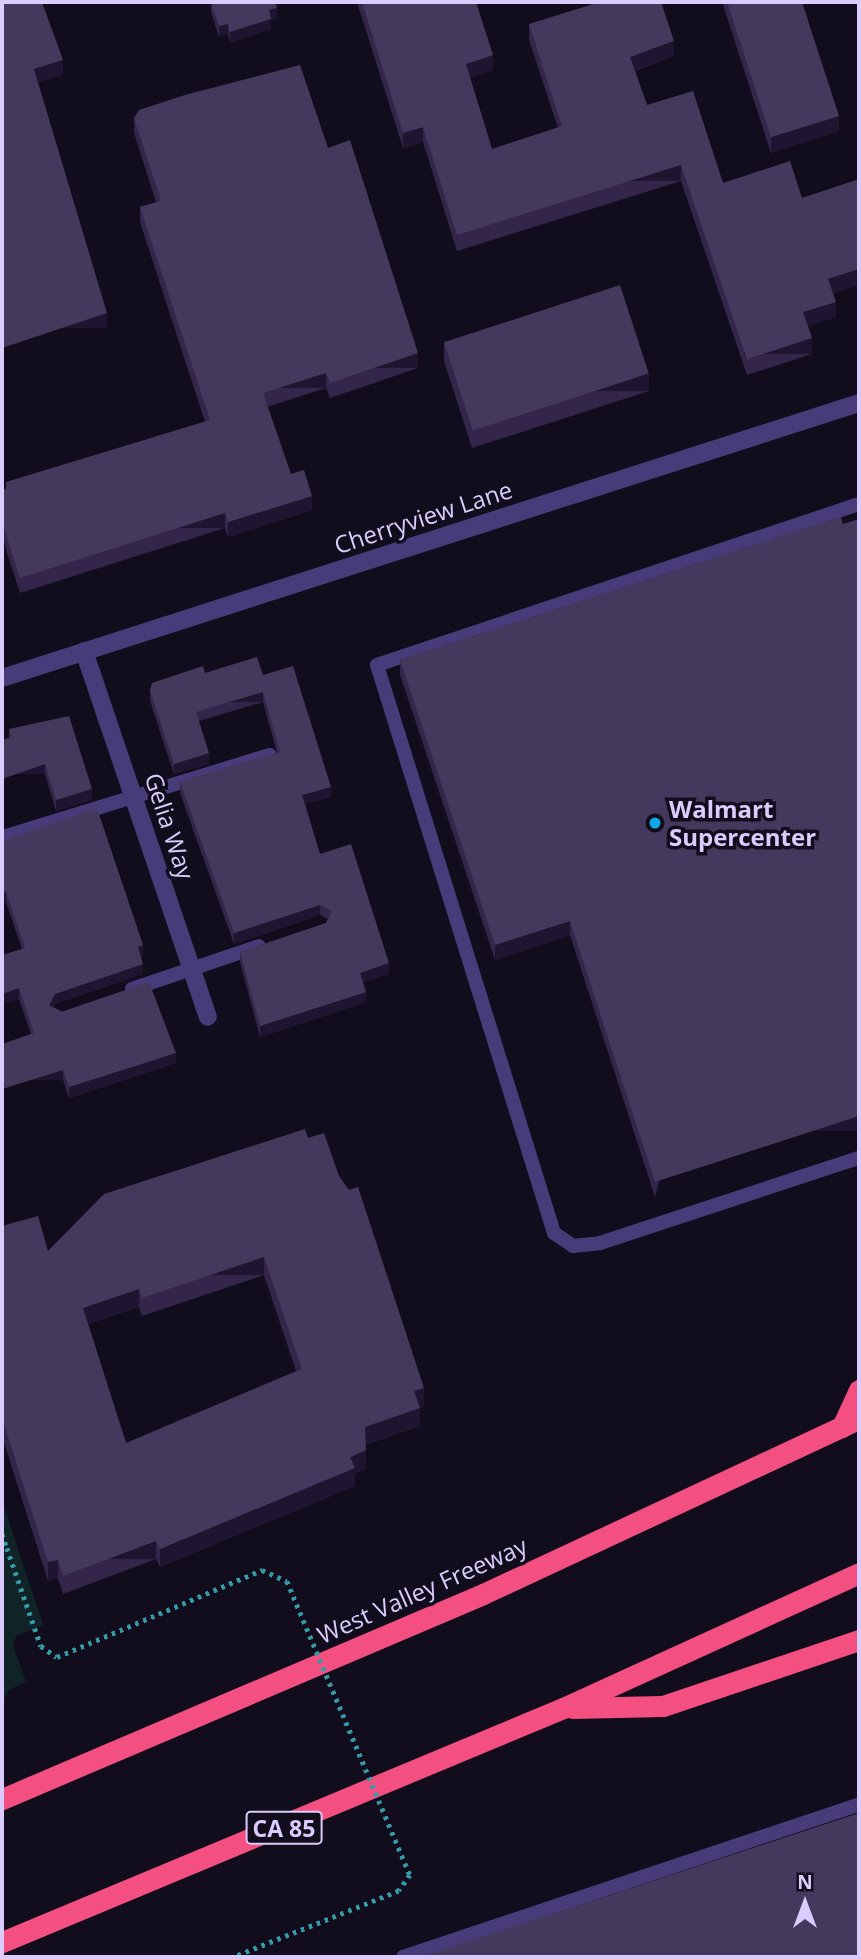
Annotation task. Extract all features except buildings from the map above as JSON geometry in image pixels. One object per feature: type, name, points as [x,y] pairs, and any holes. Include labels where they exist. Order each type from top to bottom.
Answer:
[{"type":"highway","points":[[851,1423],[859,1390]]},
{"type":"highway","name":"West Valley Freeway","points":[[2,1799],[483,1594],[851,1423]]},
{"type":"highway","name":"CA 85","points":[[2,1942],[563,1708],[859,1573]]},
{"type":"highway","points":[[563,1708],[663,1706],[859,1640]]},
{"type":"street","name":"Cherryview Lane","points":[[2,678],[859,403]]},
{"type":"street","name":"Gelia Way","points":[[84,651],[208,1017]]},
{"type":"lane","points":[[859,504],[377,665],[554,1233],[573,1246],[600,1243],[859,1157]]},
{"type":"lane","points":[[3,837],[270,755]]},
{"type":"lane","points":[[119,993],[271,942]]},
{"type":"lane","points":[[403,1957],[859,1804]]},
{"type":"path","points":[[2,1534],[41,1646],[57,1657],[262,1570],[287,1581],[410,1875],[399,1891],[234,1957]]},
{"type":"green space","points":[[2,1500],[43,1625],[16,1636],[13,1645],[26,1682],[9,1690],[2,1703]]},
{"type":"place","name":"Walmart Supercenter","points":[[655,823]]}]
